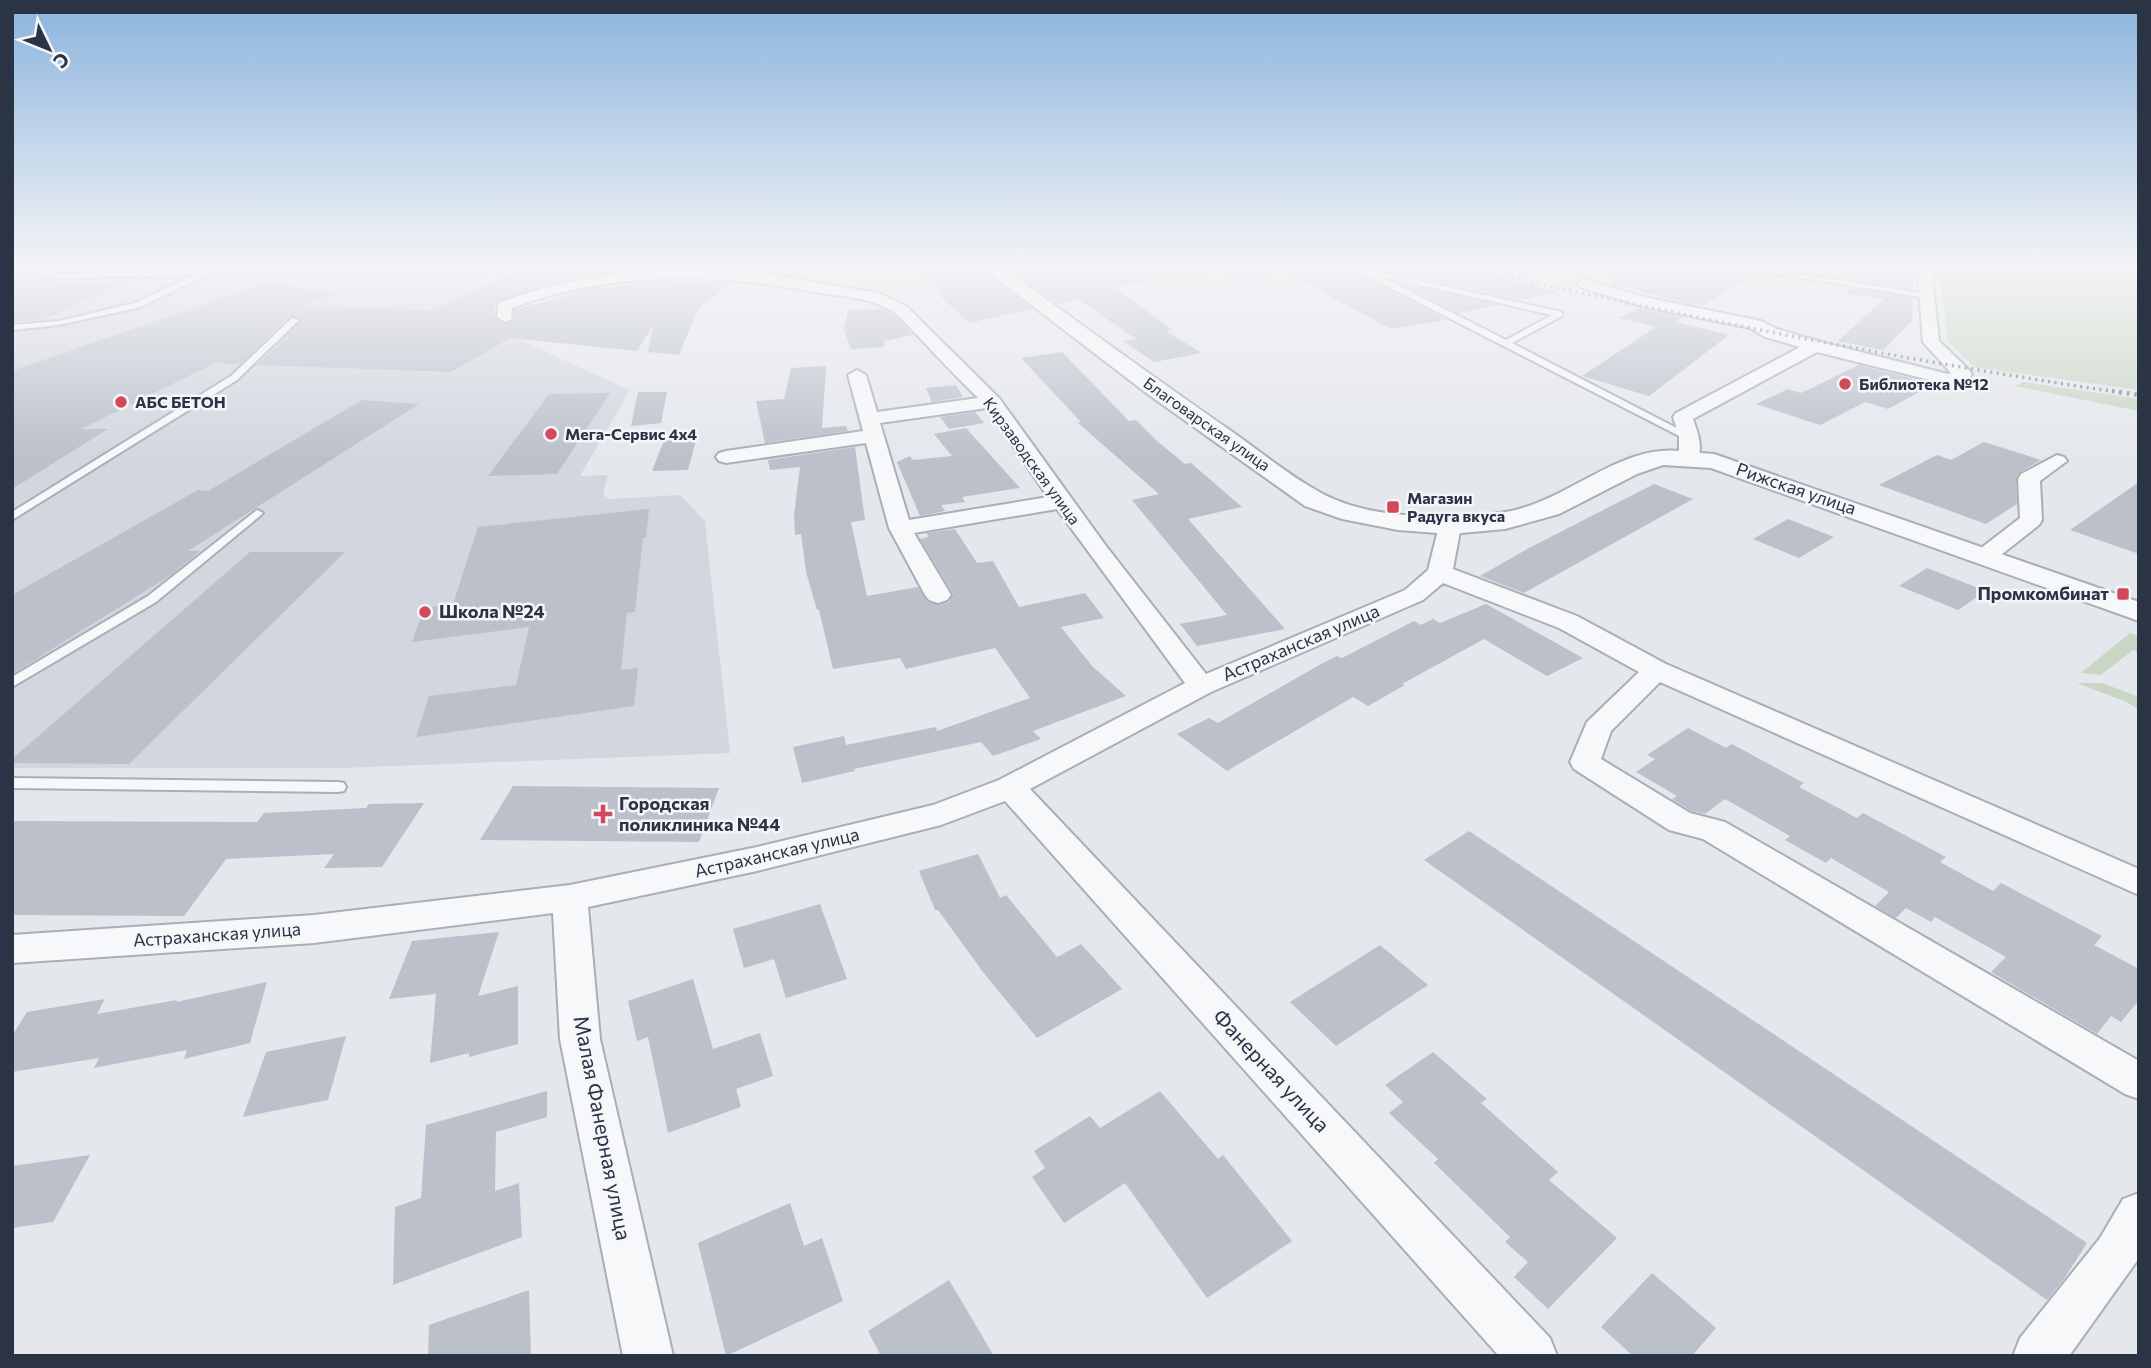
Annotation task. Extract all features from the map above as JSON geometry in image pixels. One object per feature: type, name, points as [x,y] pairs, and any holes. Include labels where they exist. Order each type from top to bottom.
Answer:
[{"type":"street","name":"Кирзаводская улица","points":[[920,329],[992,402],[1201,687]]},
{"type":"street","name":"Благоварская улица","points":[[1076,329],[1153,387],[1314,500],[1351,513],[1398,522],[1450,526]]},
{"type":"street","points":[[1764,329],[1815,346],[1950,380],[1963,374],[1931,342],[1930,329]]},
{"type":"street","points":[[1689,448],[1683,417],[1815,346]]},
{"type":"street","points":[[856,375],[900,528],[938,595]]},
{"type":"street","points":[[726,457],[992,402]]},
{"type":"street","name":"Рижская улица","points":[[1450,526],[1506,521],[1550,508],[1628,469],[1689,448],[1714,461],[2139,612]]},
{"type":"street","points":[[1984,556],[2031,520],[2029,479],[2057,461]]},
{"type":"street","points":[[900,528],[1062,501]]},
{"type":"street","points":[[1450,526],[1440,573],[1568,622],[1656,670],[2139,883]]},
{"type":"street","name":"Астраханская улица","points":[[12,949],[314,929],[570,898],[757,859],[941,814],[1010,787],[1201,687],[1414,594],[1440,573]]},
{"type":"street","points":[[1656,670],[1597,727],[1586,762],[1680,822],[1713,830],[2139,1082]]},
{"type":"street","name":"Фанерная улица","points":[[1010,787],[1532,1356]]},
{"type":"street","name":"Малая Фанерная улица","points":[[570,898],[580,1039],[648,1356]]},
{"type":"street","points":[[2038,1356],[2116,1254],[2139,1214]]},
{"type":"lane","points":[[12,517],[234,377],[286,329]]},
{"type":"lane","points":[[1476,329],[1689,448]]},
{"type":"lane","points":[[1505,344],[1532,329]]},
{"type":"lane","points":[[12,683],[152,599],[257,513]]},
{"type":"lane","points":[[12,783],[338,786]]},
{"type":"shaded area","points":[[12,329],[495,329],[630,390],[580,476],[608,475],[603,494],[609,499],[680,495],[705,521],[730,753],[344,768],[12,768]]},
{"type":"green space","points":[[1946,329],[2139,329],[2139,390],[1975,367],[1948,342]]},
{"type":"green space","points":[[2024,382],[2139,399],[2139,411],[2014,386]]},
{"type":"green space","points":[[2130,633],[2139,636],[2139,653],[2133,650],[2101,675],[2081,673]]},
{"type":"green space","points":[[2077,683],[2102,683],[2139,697],[2139,710],[2127,702]]},
{"type":"building","points":[[133,329],[277,329],[240,364],[215,363],[81,429],[108,429],[12,489],[12,371]]},
{"type":"building","points":[[293,329],[651,329],[637,351],[510,338],[451,372],[257,365]]},
{"type":"building","points":[[653,329],[690,329],[679,355],[648,352]]},
{"type":"building","points":[[907,329],[913,335],[884,341],[885,347],[851,349],[844,330]]},
{"type":"building","points":[[1121,329],[1171,329],[1166,331],[1202,353],[1154,362],[1123,341],[1136,339]]},
{"type":"building","points":[[1653,329],[1704,329],[1729,335],[1649,396],[1582,376]]},
{"type":"building","points":[[1851,329],[1904,329],[1883,350],[1838,341]]},
{"type":"building","points":[[1062,352],[1129,421],[1136,420],[1185,464],[1191,463],[1242,507],[1188,519],[1285,629],[1197,646],[1180,624],[1227,615],[1132,500],[1159,494],[1077,422],[1081,422],[1021,358]]},
{"type":"building","points":[[1859,365],[1934,384],[1888,409],[1865,402],[1820,425],[1756,404],[1788,389],[1801,393]]},
{"type":"building","points":[[826,366],[822,428],[846,426],[848,431],[765,443],[756,401],[784,399],[791,368]]},
{"type":"building","points":[[956,385],[963,397],[932,402],[926,388]]},
{"type":"building","points":[[638,392],[667,392],[661,423],[631,426]]},
{"type":"building","name":"Мега-Сервис 4х4","points":[[610,393],[557,474],[488,476],[549,394]]},
{"type":"building","points":[[362,400],[419,404],[188,551],[200,551],[171,575],[12,674],[12,595],[198,490],[208,491]]},
{"type":"building","points":[[975,412],[984,423],[949,429],[940,417]]},
{"type":"building","points":[[966,428],[1020,488],[962,497],[965,502],[941,505],[945,511],[920,516],[897,462],[910,456],[913,460],[952,456],[934,434]]},
{"type":"building","points":[[697,436],[688,470],[652,471],[665,438]]},
{"type":"building","points":[[1984,442],[2041,460],[2020,472],[2016,478],[2017,504],[1986,524],[1879,485],[1937,455],[1951,460]]},
{"type":"building","points":[[855,447],[865,520],[851,522],[867,596],[918,587],[928,602],[939,605],[949,602],[953,594],[920,539],[928,537],[927,533],[955,529],[977,563],[993,561],[1019,607],[1085,593],[1104,618],[1061,627],[1092,666],[1126,696],[1033,731],[1041,739],[993,756],[981,742],[802,783],[793,747],[844,736],[846,745],[936,727],[937,731],[1030,698],[995,648],[906,669],[900,658],[833,669],[819,610],[806,572],[801,534],[795,535],[794,515],[800,467],[770,470],[768,460]]},
{"type":"building","points":[[2139,482],[2139,554],[2070,530]]},
{"type":"building","points":[[1654,484],[1693,499],[1524,593],[1480,576],[1529,548]]},
{"type":"building","points":[[649,509],[635,612],[627,613],[621,670],[638,668],[634,706],[416,737],[429,696],[516,685],[529,627],[412,642],[424,608],[453,604],[478,527]]},
{"type":"building","points":[[1788,519],[1834,537],[1799,558],[1753,539]]},
{"type":"building","points":[[250,552],[345,552],[129,764],[12,763],[12,759]]},
{"type":"building","points":[[1927,568],[1986,591],[1958,610],[1899,586]]},
{"type":"building","points":[[1486,604],[1583,658],[1547,676],[1484,639],[1368,706],[1353,697],[1227,771],[1177,734],[1209,718],[1218,723],[1321,664],[1337,656],[1342,658],[1414,621],[1421,625],[1433,619],[1440,623]]},
{"type":"building","points":[[1688,728],[1726,748],[1732,744],[1804,783],[1799,787],[1857,818],[1863,813],[1946,857],[1940,862],[1993,891],[2001,883],[2102,936],[2094,945],[2139,969],[2139,1000],[2121,1022],[2111,1016],[2097,1034],[1991,972],[2006,957],[1935,917],[1931,922],[1906,908],[1896,918],[1875,906],[1889,892],[1831,858],[1826,863],[1785,840],[1790,836],[1725,799],[1705,814],[1691,811],[1672,799],[1677,796],[1636,772],[1655,759],[1647,755]]},
{"type":"building","name":"Городская поликлиника №44","points":[[513,786],[719,788],[699,842],[480,840]]},
{"type":"building","points":[[424,803],[382,867],[324,868],[334,854],[226,859],[184,916],[12,915],[12,821],[257,822],[264,813],[366,808],[369,804]]},
{"type":"building","points":[[1469,831],[2087,1243],[2064,1279],[2047,1300],[1424,860]]},
{"type":"building","points":[[978,854],[1000,898],[1006,895],[1057,957],[1081,944],[1122,989],[1037,1038],[983,972],[938,910],[935,910],[919,871]]},
{"type":"building","points":[[820,904],[847,979],[786,998],[774,959],[744,968],[733,929]]},
{"type":"building","points":[[499,932],[478,996],[518,986],[518,1044],[469,1057],[469,1053],[430,1063],[436,994],[389,999],[412,941]]},
{"type":"building","points":[[1380,945],[1428,985],[1336,1046],[1290,1002]]},
{"type":"building","points":[[693,979],[713,1049],[760,1033],[773,1076],[736,1089],[741,1107],[668,1133],[648,1037],[637,1041],[628,1001]]},
{"type":"building","points":[[267,982],[250,1043],[184,1059],[187,1050],[94,1068],[99,1058],[12,1072],[12,1036],[27,1012],[105,999],[97,1014],[177,1000],[176,1002]]},
{"type":"building","points":[[346,1036],[328,1100],[243,1117],[266,1052]]},
{"type":"building","points":[[1433,1052],[1487,1099],[1481,1103],[1558,1172],[1549,1180],[1617,1238],[1548,1309],[1514,1277],[1528,1262],[1505,1242],[1510,1237],[1434,1163],[1438,1159],[1389,1113],[1403,1102],[1385,1085]]},
{"type":"building","points":[[547,1091],[547,1117],[496,1132],[495,1191],[519,1183],[522,1237],[393,1285],[395,1207],[421,1198],[426,1125]]},
{"type":"building","points":[[1160,1091],[1218,1159],[1223,1155],[1292,1241],[1207,1298],[1125,1183],[1064,1223],[1032,1177],[1045,1168],[1034,1151],[1090,1116],[1100,1128]]},
{"type":"building","points":[[90,1155],[53,1222],[12,1228],[12,1166]]},
{"type":"building","points":[[790,1203],[804,1246],[822,1238],[843,1301],[726,1356],[698,1243]]},
{"type":"building","points":[[1652,1273],[1716,1328],[1692,1356],[1633,1356],[1601,1327]]},
{"type":"building","points":[[949,1280],[994,1356],[881,1356],[868,1331]]},
{"type":"building","points":[[529,1290],[531,1356],[428,1356],[429,1325]]},
{"type":"railway","points":[[1758,329],[1956,366],[2124,393]]},
{"type":"railway","points":[[2112,391],[2139,395]]},
{"type":"place","name":"Библиотека №12","points":[[1845,384]]},
{"type":"place","name":"АБС БЕТОН","points":[[121,402]]},
{"type":"place","name":"Мега-Сервис 4х4","points":[[551,434]]},
{"type":"place","name":"Магазин Радуга вкуса","points":[[1393,507]]},
{"type":"place","name":"Промкомбинат","points":[[2123,594]]},
{"type":"place","name":"Школа №24","points":[[425,612]]},
{"type":"place","name":"Городская поликлиника №44","points":[[603,814]]}]
